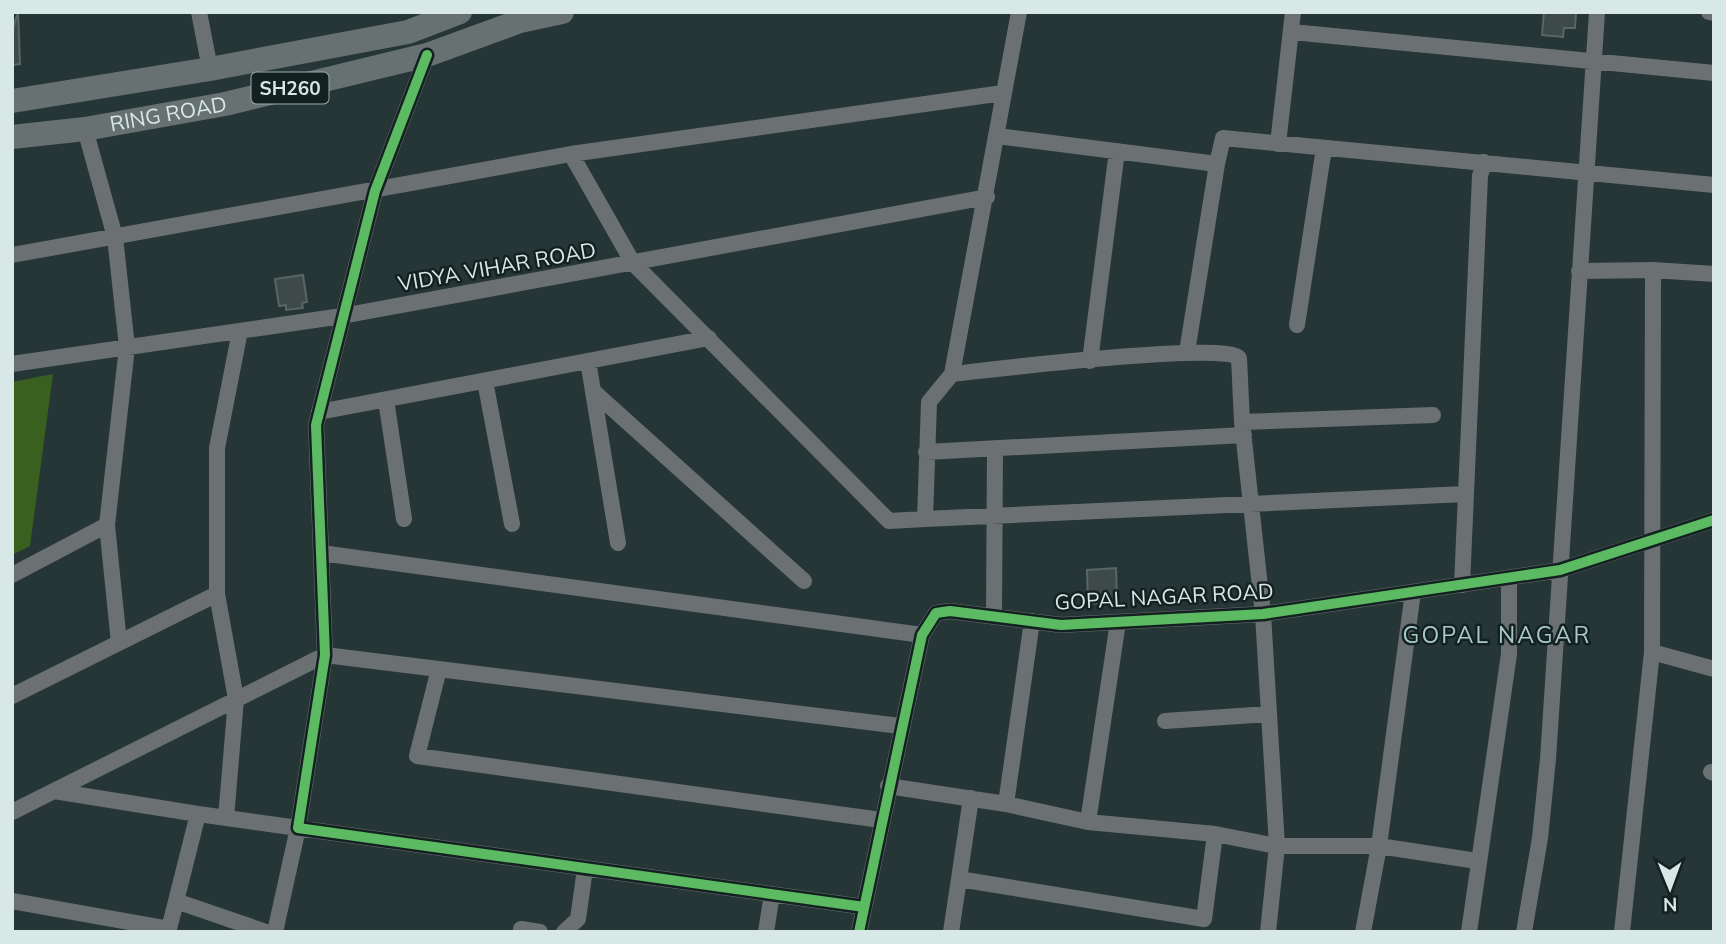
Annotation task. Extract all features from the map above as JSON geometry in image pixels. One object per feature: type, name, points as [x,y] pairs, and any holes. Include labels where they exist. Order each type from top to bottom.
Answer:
[{"type":"main road","name":"RING ROAD","points":[[12,102],[408,32],[460,12]]},
{"type":"main road","name":"RING ROAD","points":[[12,136],[85,129],[225,104],[427,55],[520,20],[562,12]]},
{"type":"street","points":[[199,12],[210,69]]},
{"type":"street","points":[[925,519],[929,402],[936,390],[952,374],[987,197],[1019,12]]},
{"type":"street","points":[[1278,144],[1293,12]]},
{"type":"street","points":[[1524,932],[1545,785],[1597,12]]},
{"type":"street","points":[[1292,32],[1714,73]]},
{"type":"street","points":[[275,932],[298,828],[325,655],[316,425],[375,191],[427,55]]},
{"type":"street","points":[[12,255],[571,154],[1003,93]]},
{"type":"street","points":[[85,129],[115,237],[127,347],[107,525],[119,643]]},
{"type":"street","points":[[997,136],[1217,164]]},
{"type":"street","points":[[1187,352],[1223,138],[1714,185]]},
{"type":"street","points":[[1297,324],[1324,148]]},
{"type":"street","points":[[1090,361],[1117,151]]},
{"type":"street","points":[[571,154],[633,264],[889,521],[1465,494]]},
{"type":"street","points":[[1462,585],[1480,176],[1483,162]]},
{"type":"street","name":"VIDYA VIHAR ROAD","points":[[12,364],[342,316],[987,197]]},
{"type":"street","points":[[1579,271],[1653,270],[1714,274]]},
{"type":"street","points":[[1622,932],[1652,652],[1653,270]]},
{"type":"street","points":[[226,818],[236,699],[217,594],[217,448],[240,331]]},
{"type":"street","points":[[319,412],[709,338]]},
{"type":"street","points":[[952,374],[1187,352],[1231,352],[1239,358],[1243,429],[1262,614],[1277,846],[1268,932]]},
{"type":"street","points":[[588,361],[618,543]]},
{"type":"street","points":[[485,381],[512,524]]},
{"type":"street","points":[[593,391],[804,581]]},
{"type":"street","points":[[386,400],[404,519]]},
{"type":"street","points":[[926,452],[1433,415]]},
{"type":"street","points":[[994,616],[995,448]]},
{"type":"street","name":"GOPAL NAGAR ROAD","points":[[922,635],[936,613],[950,611],[1061,625],[1262,614],[1462,585],[1560,570],[1714,520]]},
{"type":"street","points":[[12,576],[107,525]]},
{"type":"street","points":[[321,553],[922,635],[900,726],[859,932]]},
{"type":"street","points":[[1469,932],[1509,653],[1509,578]]},
{"type":"street","points":[[1363,932],[1380,846],[1413,592]]},
{"type":"street","points":[[12,696],[217,594]]},
{"type":"street","points":[[1006,804],[1032,621]]},
{"type":"street","points":[[1088,822],[1118,622]]},
{"type":"street","points":[[1652,652],[1714,668]]},
{"type":"street","points":[[12,812],[325,655],[900,726]]},
{"type":"street","points":[[439,669],[417,756],[881,820]]},
{"type":"street","points":[[1165,721],[1269,714]]},
{"type":"street","points":[[888,786],[1006,804],[1088,822],[1215,834],[1277,846],[1380,846],[1478,861]]},
{"type":"street","points":[[54,791],[198,814],[864,907]]},
{"type":"street","points":[[951,932],[971,798]]},
{"type":"street","points":[[12,901],[169,930],[198,814]]},
{"type":"street","points":[[959,879],[1204,919],[1215,834]]},
{"type":"street","points":[[564,932],[578,919],[585,869]]},
{"type":"street","points":[[766,932],[772,894]]},
{"type":"street","points":[[176,901],[232,927],[266,932]]},
{"type":"street","points":[[521,929],[540,932]]},
{"type":"green space","points":[[53,374],[30,546],[12,555],[12,382]]},
{"type":"building","points":[[18,12],[20,64],[12,65],[12,32]]},
{"type":"building","points":[[1544,12],[1576,12],[1575,28],[1564,28],[1563,37],[1542,35]]},
{"type":"building","points":[[303,275],[307,302],[302,303],[303,308],[286,310],[286,305],[279,306],[275,279]]},
{"type":"building","points":[[1116,568],[1117,602],[1088,604],[1087,570]]},
{"type":"cycle path","points":[[427,55],[375,191],[316,425],[325,655],[298,828],[864,907]]},
{"type":"cycle path","points":[[859,932],[922,635],[936,613],[950,611],[1061,625],[1263,614],[1560,570],[1714,520]]},
{"type":"district","name":"GOPAL NAGAR","points":[[1497,635]]}]
